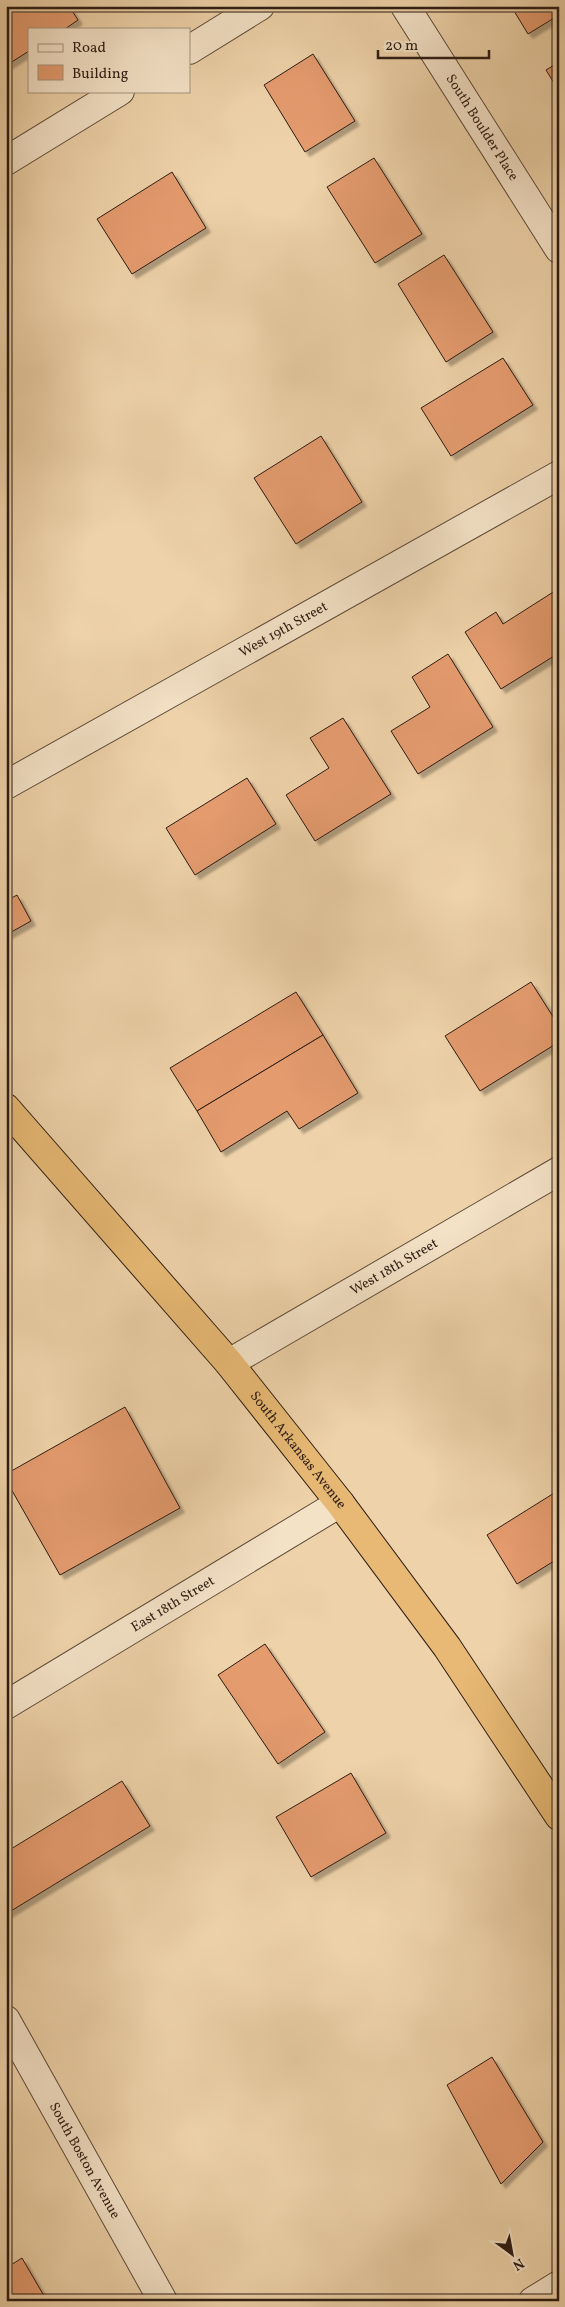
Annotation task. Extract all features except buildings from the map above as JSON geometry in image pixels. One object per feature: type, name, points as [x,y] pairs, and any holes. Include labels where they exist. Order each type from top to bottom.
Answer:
[{"type":"highway","name":"South Arkansas Avenue","points":[[6,1108],[229,1363],[340,1502],[447,1647],[557,1809]]},
{"type":"street","points":[[190,49],[260,6]]},
{"type":"street","name":"South Boulder Place","points":[[405,6],[559,249]]},
{"type":"street","points":[[6,160],[118,92]]},
{"type":"street","name":"West 19th Street","points":[[6,785],[559,475]]},
{"type":"street","name":"West 18th Street","points":[[229,1363],[559,1171]]},
{"type":"street","name":"East 18th Street","points":[[6,1706],[340,1502]]},
{"type":"street","name":"South Boston Avenue","points":[[6,2020],[163,2301]]},
{"type":"street","points":[[533,2301],[559,2285]]}]
